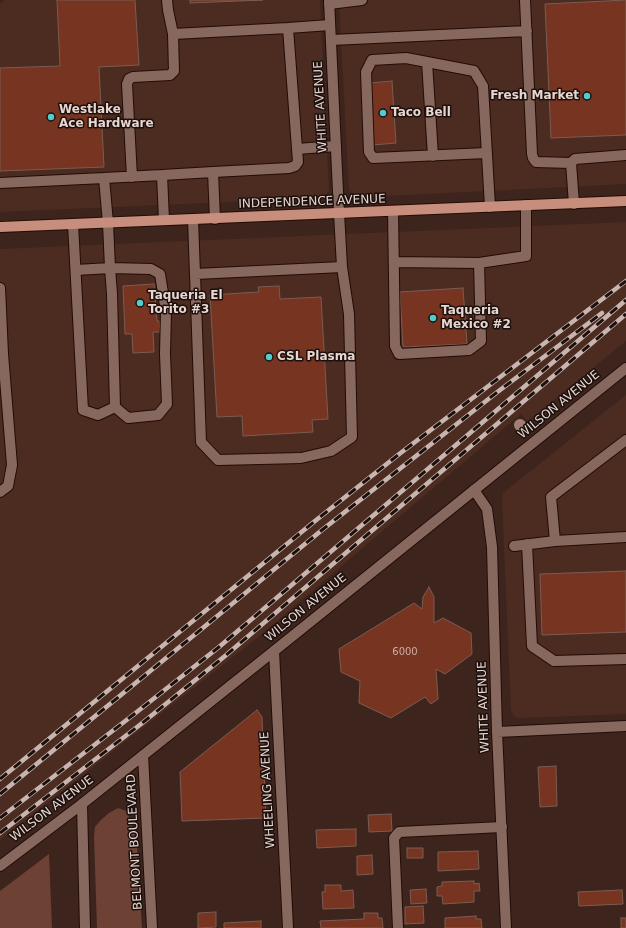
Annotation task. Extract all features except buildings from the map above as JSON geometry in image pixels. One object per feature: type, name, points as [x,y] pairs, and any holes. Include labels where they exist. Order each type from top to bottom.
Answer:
[{"type":"main road","name":"INDEPENDENCE AVENUE","points":[[0,227],[626,201]]},
{"type":"street","points":[[132,176],[127,84],[129,79],[133,77],[170,75],[174,71],[173,34],[167,0]]},
{"type":"street","points":[[329,2],[362,0]]},
{"type":"street","points":[[525,0],[533,158],[536,162],[572,164]]},
{"type":"street","name":"WHITE AVENUE","points":[[195,274],[201,442],[218,460],[301,458],[331,451],[352,436],[349,314],[342,267],[329,2]]},
{"type":"street","points":[[173,34],[330,25]]},
{"type":"street","points":[[0,183],[289,168],[295,166],[298,162],[288,28]]},
{"type":"street","points":[[331,40],[526,31]]},
{"type":"street","points":[[486,153],[373,158],[368,152],[366,72],[372,60],[406,58],[474,71],[483,86],[490,207]]},
{"type":"street","points":[[427,62],[433,156]]},
{"type":"street","points":[[297,149],[336,146]]},
{"type":"street","points":[[574,204],[572,164],[575,159],[626,156]]},
{"type":"street","points":[[212,172],[215,219]]},
{"type":"street","points":[[162,174],[164,220]]},
{"type":"street","points":[[76,270],[110,268],[151,269],[160,274],[166,312],[165,354],[167,404],[158,415],[128,418],[115,407],[110,268],[108,223],[104,178]]},
{"type":"street","points":[[394,262],[479,263],[526,256],[526,206]]},
{"type":"street","points":[[393,211],[395,346],[399,354],[469,350],[481,341],[479,263]]},
{"type":"street","points":[[193,219],[195,274],[342,267]]},
{"type":"street","points":[[73,224],[83,410],[98,415],[115,407]]},
{"type":"street","points":[[0,288],[3,354],[12,465],[8,486],[0,492]]},
{"type":"street","name":"WILSON AVENUE","points":[[0,866],[82,804],[626,368]]},
{"type":"street","points":[[555,541],[551,497],[626,440]]},
{"type":"street","name":"WHITE AVENUE","points":[[474,490],[487,509],[492,547],[497,732],[506,928]]},
{"type":"street","points":[[514,546],[555,541],[626,537]]},
{"type":"street","points":[[527,544],[532,646],[554,661],[626,659]]},
{"type":"street","name":"WHEELING AVENUE","points":[[274,651],[288,928]]},
{"type":"street","points":[[497,732],[626,726]]},
{"type":"street","name":"BELMONT BOULEVARD","points":[[143,755],[152,928]]},
{"type":"street","points":[[82,804],[86,928]]},
{"type":"street","points":[[398,928],[394,838],[399,832],[502,827]]},
{"type":"shaded area","points":[[5,0],[320,0],[329,192],[321,198],[0,212],[0,4]]},
{"type":"shaded area","points":[[339,0],[626,0],[626,184],[367,197],[354,195],[349,190]]},
{"type":"shaded area","points":[[626,222],[626,341],[528,421],[521,414],[261,635],[0,840],[0,249]]},
{"type":"shaded area","points":[[626,395],[626,714],[519,718],[514,716],[511,710],[502,499],[503,493]]},
{"type":"shaded area","points":[[118,808],[126,811],[132,824],[137,845],[142,928],[97,928],[95,827],[109,813]]},
{"type":"shaded area","points":[[49,854],[52,928],[0,928],[0,891]]},
{"type":"railway","points":[[0,779],[315,521],[398,455],[626,281]]},
{"type":"railway","points":[[0,818],[219,647],[626,300]]},
{"type":"railway","points":[[0,794],[322,530],[500,390],[602,313]]},
{"type":"railway","points":[[0,833],[141,724],[225,656],[626,314]]},
{"type":"place","name":"Fresh Market","points":[[587,96]]},
{"type":"place","name":"Taco Bell","points":[[383,113]]},
{"type":"place","name":"Westlake Ace Hardware","points":[[51,117]]},
{"type":"place","name":"Taqueria El Torito #3","points":[[140,303]]},
{"type":"place","name":"Taqueria Mexico #2","points":[[433,318]]},
{"type":"place","name":"CSL Plasma","points":[[269,357]]}]
